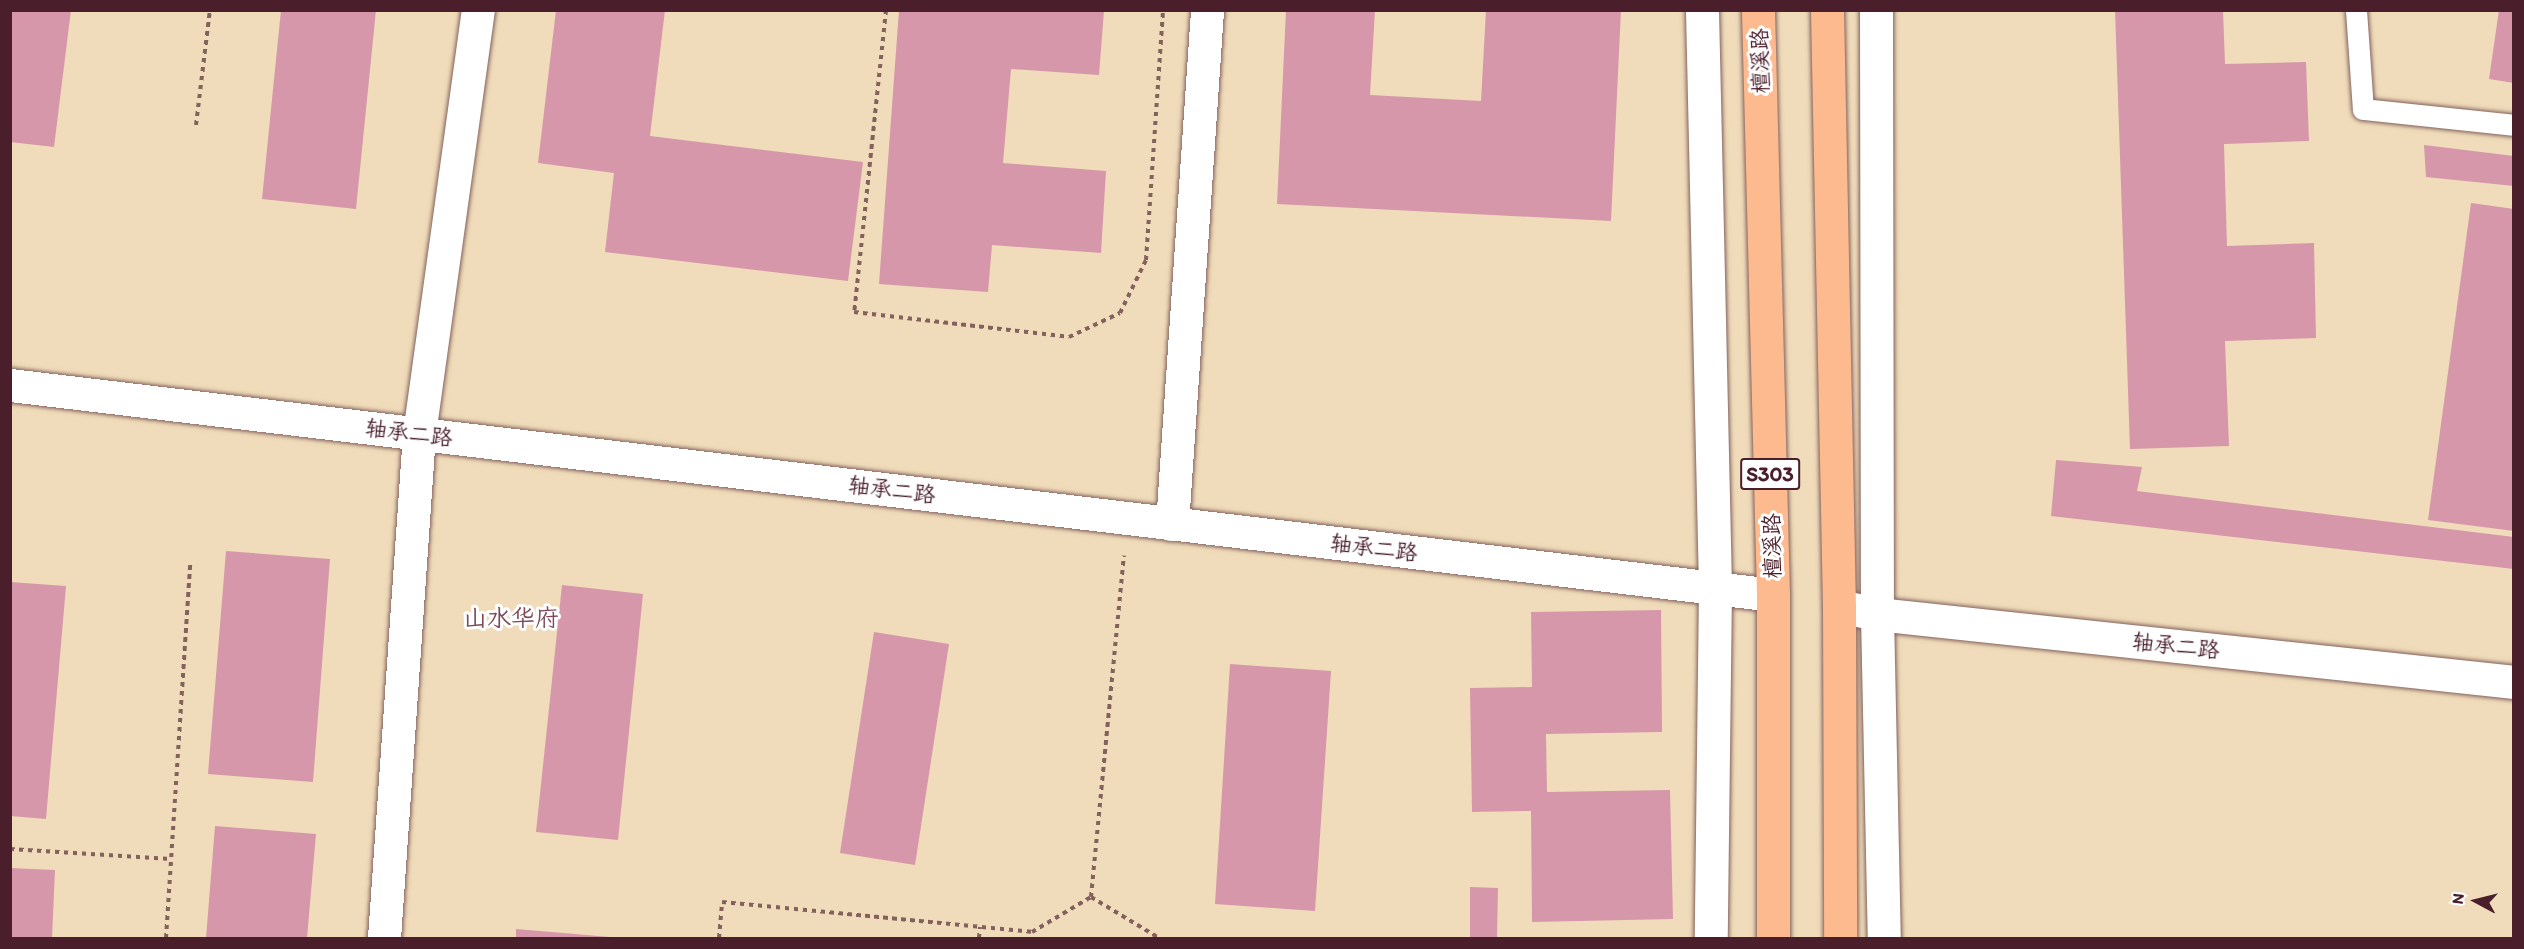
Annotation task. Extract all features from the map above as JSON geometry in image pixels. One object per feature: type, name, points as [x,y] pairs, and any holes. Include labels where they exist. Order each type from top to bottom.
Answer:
[{"type":"main road","name":"檀溪路","points":[[1758,10],[1773,595],[1773,939]]},
{"type":"main road","points":[[1827,10],[1839,606],[1840,939]]},
{"type":"street","points":[[384,939],[419,434],[478,10]]},
{"type":"street","points":[[1172,524],[1207,10]]},
{"type":"street","points":[[1702,10],[1715,588],[1711,939]]},
{"type":"street","points":[[1876,10],[1876,614],[1884,939]]},
{"type":"street","name":"轴承二路","points":[[10,385],[1773,595]]},
{"type":"street","name":"轴承二路","points":[[1839,606],[1876,614],[2514,682]]},
{"type":"lane","points":[[2356,10],[2363,109],[2514,125]]},
{"type":"path","points":[[196,125],[210,10]]},
{"type":"path","points":[[886,10],[854,312],[1069,337],[1120,313],[1146,260],[1163,10]]},
{"type":"path","points":[[1091,897],[1128,518]]},
{"type":"path","points":[[166,939],[190,562]]},
{"type":"path","points":[[10,849],[171,859]]},
{"type":"path","points":[[719,939],[722,902],[1032,932],[1091,897]]},
{"type":"path","points":[[1091,897],[1159,939]]},
{"type":"path","points":[[979,939],[980,927]]},
{"type":"building","points":[[10,10],[71,10],[54,147],[10,142]]},
{"type":"building","points":[[281,10],[376,10],[356,209],[262,199]]},
{"type":"building","points":[[556,10],[665,10],[650,136],[863,162],[848,281],[605,252],[614,173],[538,163]]},
{"type":"building","points":[[899,10],[1104,11],[1099,75],[1011,69],[1003,163],[1106,171],[1101,253],[992,245],[988,292],[879,284]]},
{"type":"building","points":[[1286,10],[1375,10],[1370,95],[1481,101],[1486,10],[1621,10],[1611,221],[1277,204]]},
{"type":"building","points":[[2115,10],[2223,10],[2225,64],[2306,62],[2309,141],[2224,144],[2227,246],[2314,243],[2316,338],[2225,341],[2229,446],[2130,449]]},
{"type":"building","points":[[2499,10],[2514,10],[2514,83],[2489,79]]},
{"type":"building","points":[[2424,145],[2514,156],[2514,186],[2426,177]]},
{"type":"building","points":[[2471,203],[2514,209],[2514,531],[2428,520]]},
{"type":"building","points":[[2056,460],[2142,467],[2137,491],[2514,537],[2514,569],[2051,516]]},
{"type":"building","points":[[226,551],[330,559],[313,782],[208,774]]},
{"type":"building","points":[[10,582],[66,586],[46,819],[10,816]]},
{"type":"building","points":[[562,585],[643,594],[618,840],[536,832]]},
{"type":"building","points":[[1661,610],[1662,732],[1546,734],[1547,792],[1670,790],[1673,919],[1532,922],[1531,811],[1472,812],[1470,688],[1532,687],[1531,612]]},
{"type":"building","points":[[874,632],[949,644],[915,865],[840,853]]},
{"type":"building","points":[[1230,664],[1331,671],[1315,911],[1215,904]]},
{"type":"building","points":[[215,826],[316,834],[307,938],[206,938]]},
{"type":"building","points":[[10,868],[55,870],[52,938],[10,938]]},
{"type":"building","points":[[1470,887],[1498,888],[1497,938],[1470,938]]},
{"type":"building","points":[[516,929],[610,937],[610,938],[516,938]]},
{"type":"district","name":"山水华府","points":[[511,618]]}]
